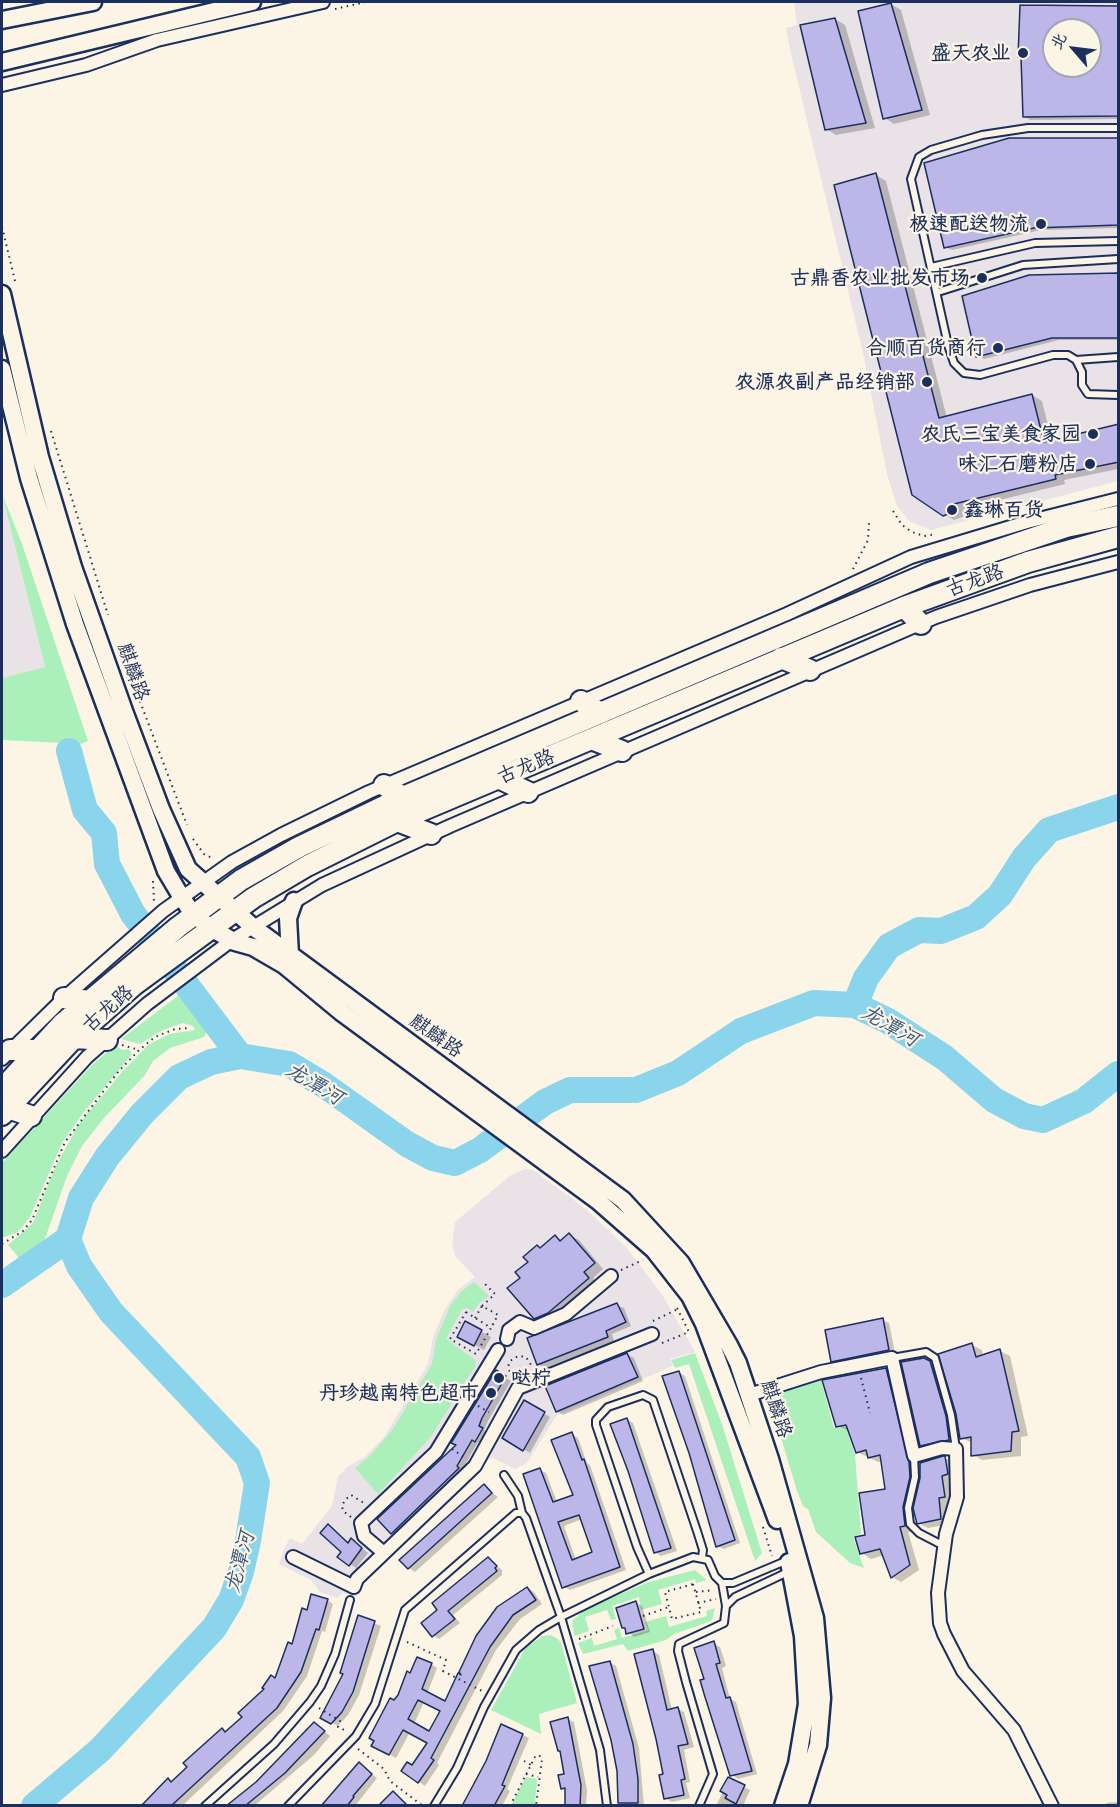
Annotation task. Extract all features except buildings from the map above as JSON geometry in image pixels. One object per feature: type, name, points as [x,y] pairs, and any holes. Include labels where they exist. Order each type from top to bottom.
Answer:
[{"type":"main road","points":[[2,21],[93,2]]},
{"type":"main road","points":[[2,62],[252,2]]},
{"type":"main road","name":"麒麟路","points":[[10,294],[40,457],[73,567],[161,809],[182,859],[201,882],[253,927],[544,1139],[623,1200],[670,1249],[710,1309],[738,1363],[749,1395],[799,1556],[818,1637],[822,1698],[818,1744],[799,1806]]},
{"type":"main road","name":"麒麟路","points":[[2,369],[29,478],[75,624],[166,870],[193,914],[232,940],[253,947],[284,965],[341,1012],[598,1201],[654,1250],[690,1296],[721,1366],[782,1533],[785,1565],[805,1647],[807,1704],[797,1764],[783,1806]]},
{"type":"main road","name":"古龙路","points":[[4,1112],[150,962],[163,940],[193,914],[241,880],[299,847],[404,797],[929,573],[1066,527],[1119,516]]},
{"type":"main road","name":"古龙路","points":[[2,1089],[37,1050],[90,1000],[150,962],[186,946],[234,912],[307,866],[397,821],[904,607],[1028,562],[1119,537]]},
{"type":"main road","points":[[904,607],[921,624]]},
{"type":"main road","points":[[781,658],[810,670]]},
{"type":"main road","points":[[581,701],[601,713]]},
{"type":"main road","points":[[591,739],[622,751]]},
{"type":"main road","points":[[498,778],[528,792]]},
{"type":"main road","points":[[384,785],[404,797]]},
{"type":"main road","points":[[397,821],[431,834]]},
{"type":"main road","points":[[290,955],[288,918],[294,901]]},
{"type":"main road","points":[[64,998],[90,1000]]},
{"type":"main road","points":[[74,1038],[114,1042]]},
{"type":"main road","points":[[6,1054],[37,1050]]},
{"type":"main road","points":[[4,1112],[31,1116]]},
{"type":"street","points":[[2,85],[94,63],[157,40],[323,2]]},
{"type":"street","points":[[6,1054],[136,933],[201,882],[281,835],[384,785],[787,614],[912,557],[1027,522],[1119,499]]},
{"type":"street","points":[[2,1151],[31,1116],[114,1042],[166,990],[198,963],[294,901],[380,856],[921,624],[1030,585],[1119,562]]},
{"type":"street","points":[[507,1338],[509,1330],[520,1322],[534,1328],[566,1314],[610,1276]]},
{"type":"street","points":[[293,1557],[354,1587],[357,1579],[449,1495],[475,1466],[518,1388],[652,1334]]},
{"type":"street","points":[[384,1553],[364,1536],[361,1523],[425,1463],[443,1442],[498,1350]]},
{"type":"street","points":[[749,1395],[821,1372],[892,1358],[914,1456],[942,1448],[956,1449],[957,1497],[944,1546],[938,1593],[940,1623],[963,1671],[1014,1730],[1052,1806]]},
{"type":"lane","points":[[1119,128],[1008,130],[962,141],[931,150],[919,157],[911,179],[954,363],[964,373],[980,375],[1053,355],[1068,355],[1076,360],[1082,372],[1082,385],[1088,394],[1119,395]]},
{"type":"lane","points":[[930,267],[1035,243],[1119,241]]},
{"type":"lane","points":[[938,292],[1023,266],[1119,259]]},
{"type":"lane","points":[[1076,360],[1119,357]]},
{"type":"lane","points":[[892,1358],[926,1352],[935,1358],[951,1415],[956,1449]]},
{"type":"lane","points":[[650,1574],[637,1546],[596,1425],[596,1419],[608,1407],[643,1395],[653,1400],[703,1550],[702,1557]]},
{"type":"lane","points":[[914,1456],[915,1477],[908,1508],[910,1524],[919,1533],[944,1546]]},
{"type":"lane","points":[[504,1475],[518,1496],[522,1513],[570,1644],[600,1750],[607,1806]]},
{"type":"lane","points":[[288,1806],[356,1736],[375,1704],[400,1619],[411,1602],[507,1519],[516,1513],[522,1513]]},
{"type":"lane","points":[[434,1806],[457,1768],[516,1650],[533,1634],[561,1617],[650,1574],[693,1557],[702,1557],[708,1560],[715,1576],[723,1586],[726,1606],[724,1623],[679,1644],[683,1672],[714,1774],[699,1806]]},
{"type":"lane","points":[[723,1586],[785,1565]]},
{"type":"lane","points":[[726,1606],[747,1589],[785,1565]]},
{"type":"lane","points":[[205,1806],[274,1744],[310,1702],[321,1686],[334,1654],[350,1600]]},
{"type":"path","points":[[2,227],[10,294]]},
{"type":"path","points":[[48,421],[111,625]]},
{"type":"path","points":[[851,571],[868,540],[869,522]]},
{"type":"path","points":[[122,654],[187,826]]},
{"type":"path","points":[[191,837],[204,854],[218,860]]},
{"type":"path","points":[[2,1244],[17,1235],[32,1220],[60,1153],[76,1125],[139,1050],[162,1034],[190,1028]]},
{"type":"path","points":[[114,1042],[139,1050]]},
{"type":"path","points":[[636,1252],[650,1268]]},
{"type":"path","points":[[610,1276],[643,1260]]},
{"type":"path","points":[[475,1318],[482,1306],[495,1294],[484,1283]]},
{"type":"path","points":[[675,1302],[693,1338]]},
{"type":"path","points":[[482,1306],[498,1315],[491,1328],[476,1354],[450,1339],[466,1312],[491,1328]]},
{"type":"path","points":[[518,1388],[508,1367],[510,1361],[518,1356],[526,1357],[539,1378]]},
{"type":"path","points":[[860,1363],[870,1413]]},
{"type":"path","points":[[467,1400],[502,1418]]},
{"type":"path","points":[[443,1442],[475,1466]]},
{"type":"path","points":[[361,1523],[343,1511],[342,1506],[345,1500],[351,1495],[373,1511]]},
{"type":"path","points":[[761,1521],[785,1565]]},
{"type":"path","points":[[693,1584],[698,1603],[700,1612],[672,1619],[665,1592],[693,1584]]},
{"type":"path","points":[[696,1592],[723,1586]]},
{"type":"path","points":[[698,1603],[726,1596]]},
{"type":"path","points":[[643,1616],[669,1607]]},
{"type":"path","points":[[570,1644],[613,1626]]},
{"type":"path","points":[[395,1637],[446,1660],[443,1671],[492,1695]]},
{"type":"path","points":[[310,1702],[340,1721],[338,1727],[356,1736]]},
{"type":"path","points":[[351,1743],[384,1769],[390,1781],[423,1806]]},
{"type":"path","points":[[510,1806],[531,1765],[539,1755],[542,1759],[536,1806]]},
{"type":"path","points":[[524,1761],[531,1765]]},
{"type":"path","points":[[526,1774],[539,1777]]},
{"type":"path","points":[[510,1794],[515,1795]]},
{"type":"shaded area","name":"古鼎香农业批发市场","points":[[794,2],[1118,2],[1118,481],[931,530],[910,522],[897,506],[887,474],[863,353],[786,28],[797,25]]},
{"type":"shaded area","points":[[2,495],[45,667],[2,678]]},
{"type":"shaded area","points":[[525,1169],[533,1170],[586,1209],[627,1248],[663,1296],[695,1352],[670,1359],[673,1366],[556,1416],[527,1463],[515,1469],[491,1457],[467,1486],[364,1579],[360,1594],[355,1597],[342,1593],[337,1598],[320,1592],[311,1580],[279,1564],[284,1549],[290,1538],[302,1544],[332,1506],[338,1477],[347,1467],[365,1457],[385,1436],[428,1364],[433,1337],[444,1311],[458,1290],[475,1277],[455,1256],[452,1244],[455,1222],[511,1175]]},
{"type":"green space","points":[[2,494],[21,541],[88,741],[81,744],[2,740],[2,678],[45,667]]},
{"type":"green space","points":[[179,995],[184,997],[208,1029],[204,1037],[170,1048],[153,1061],[145,1075],[104,1118],[82,1146],[67,1176],[42,1247],[25,1260],[20,1259],[8,1245],[33,1223],[53,1172],[78,1125],[148,1045],[169,1034],[195,1030],[193,1026],[183,1023],[163,1030],[140,1044],[121,1039]]},
{"type":"green space","points":[[115,1045],[122,1050],[129,1049],[132,1054],[83,1113],[62,1143],[30,1217],[18,1232],[2,1238],[2,1163],[91,1066]]},
{"type":"green space","points":[[474,1282],[489,1296],[479,1303],[473,1312],[467,1308],[462,1309],[446,1339],[475,1360],[476,1365],[430,1438],[378,1494],[355,1468],[370,1456],[393,1429],[432,1364],[436,1340],[450,1306],[462,1291]]},
{"type":"green space","points":[[695,1353],[722,1424],[762,1553],[755,1561],[689,1364],[675,1368],[671,1360]]},
{"type":"green space","points":[[820,1377],[834,1428],[846,1427],[855,1455],[861,1534],[853,1537],[864,1568],[850,1563],[816,1532],[808,1509],[803,1506],[797,1491],[768,1395]]},
{"type":"green space","points":[[695,1570],[707,1580],[696,1583],[695,1579],[658,1590],[662,1604],[641,1610],[639,1597],[612,1606],[616,1619],[611,1620],[607,1610],[585,1617],[589,1631],[574,1636],[572,1621],[587,1608],[649,1582]]},
{"type":"green space","points":[[715,1608],[712,1620],[674,1634],[666,1640],[628,1651],[623,1644],[583,1654],[578,1643],[592,1638],[594,1646],[617,1639],[614,1630],[619,1628],[622,1638],[648,1630],[645,1622],[666,1616],[669,1627],[707,1616],[706,1611]]},
{"type":"green space","points":[[551,1635],[559,1640],[562,1646],[577,1703],[539,1714],[541,1734],[491,1710],[526,1647],[543,1636]]},
{"type":"green space","points":[[526,1777],[537,1779],[535,1805],[511,1805]]},
{"type":"waterway","points":[[69,751],[85,810],[104,833],[107,864],[133,914],[240,1056]]},
{"type":"waterway","points":[[855,1005],[866,978],[889,946],[919,930],[941,931],[976,917],[1000,895],[1024,858],[1049,830],[1118,807]]},
{"type":"waterway","name":"龙潭河","points":[[34,1806],[100,1750],[214,1628],[231,1600],[241,1572],[248,1541],[257,1483],[248,1457],[111,1312],[79,1266],[68,1239],[81,1198],[107,1157],[142,1114],[179,1077],[211,1062],[240,1056],[289,1064],[324,1085],[407,1144],[433,1158],[455,1163],[480,1150],[545,1102],[570,1090],[636,1090],[678,1073],[741,1031],[814,1003],[855,1005],[888,1021],[945,1058],[994,1100],[1024,1116],[1043,1120],[1084,1101],[1118,1074]]},
{"type":"waterway","points":[[2,1285],[68,1239]]},
{"type":"place","name":"盛天农业","points":[[1023,53]]},
{"type":"place","name":"极速配送物流","points":[[1041,224]]},
{"type":"place","name":"古鼎香农业批发市场","points":[[982,278]]},
{"type":"place","name":"合顺百货商行","points":[[998,348]]},
{"type":"place","name":"农源农副产品经销部","points":[[927,382]]},
{"type":"place","name":"农氏三宝美食家园","points":[[1093,434]]},
{"type":"place","name":"味汇石磨粉店","points":[[1090,464]]},
{"type":"place","name":"鑫琳百货","points":[[952,510]]},
{"type":"place","name":"哒柠","points":[[499,1378]]},
{"type":"place","name":"丹珍越南特色超市","points":[[491,1393]]}]
